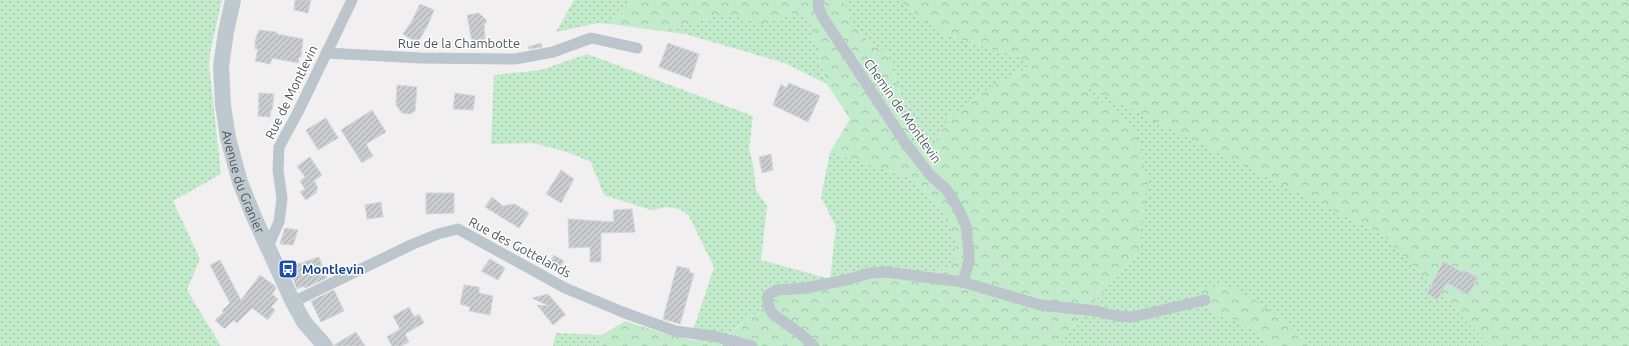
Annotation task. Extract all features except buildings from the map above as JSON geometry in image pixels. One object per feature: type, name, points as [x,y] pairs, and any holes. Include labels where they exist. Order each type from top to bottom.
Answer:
[{"type":"main road","name":"Avenue du Granier","points":[[233,0],[221,66],[223,105],[228,138],[240,182],[254,217],[293,302],[304,322],[325,346]]},
{"type":"street","name":"Rue de Montlevin","points":[[268,246],[279,222],[282,198],[278,170],[278,147],[298,112],[352,0]]},
{"type":"street","name":"Chemin de Montlevin","points":[[819,0],[818,6],[822,16],[876,100],[904,141],[930,175],[946,189],[957,206],[966,226],[969,253],[969,261],[963,282]]},
{"type":"street","name":"Rue de la Chambotte","points":[[326,52],[421,58],[515,59],[553,52],[591,38],[637,48]]},
{"type":"street","name":"Rue des Gottelands","points":[[293,302],[413,244],[438,234],[458,230],[565,288],[625,313],[674,331],[713,336],[752,346]]},
{"type":"street","points":[[814,346],[788,324],[774,316],[768,303],[768,295],[777,290],[806,288],[850,279],[870,273],[886,272],[963,282],[1040,304],[1083,309],[1117,316],[1133,317],[1205,300]]},
{"type":"green space","points":[[0,0],[222,0],[210,53],[209,64],[221,174],[173,201],[200,259],[187,290],[221,346],[0,346]]},
{"type":"green space","points":[[574,0],[634,0],[625,11],[610,24],[598,23],[556,32]]},
{"type":"green space","points":[[634,0],[843,0],[851,21],[868,42],[888,54],[905,110],[917,125],[931,150],[949,118],[992,86],[1032,65],[1016,56],[940,33],[898,0],[1629,0],[1629,346],[1490,346],[1383,235],[1082,85],[1135,129],[1148,181],[1138,252],[1062,339],[1060,346],[601,346],[602,335],[625,321],[662,333],[715,345],[775,298],[828,289],[876,278],[920,281],[954,264],[956,240],[939,206],[912,178],[830,152],[850,119],[827,84],[813,40],[809,16],[794,13],[764,24],[719,13],[709,18],[661,31],[610,24],[625,11]]},
{"type":"green space","points":[[843,0],[898,0],[940,33],[1016,56],[1033,65],[992,86],[949,118],[931,151],[917,125],[905,110],[888,54],[868,42],[851,21]]},
{"type":"green space","points":[[719,13],[781,19],[794,13],[809,16],[813,40],[827,84],[785,63],[685,34],[661,31],[709,18]]},
{"type":"green space","points":[[587,54],[753,116],[749,149],[753,164],[756,190],[767,206],[761,260],[830,279],[836,227],[821,197],[830,152],[912,178],[939,205],[956,240],[954,264],[920,281],[876,278],[828,289],[742,323],[715,345],[695,340],[692,333],[714,267],[689,216],[680,209],[667,207],[651,210],[604,195],[591,162],[567,152],[533,143],[491,144],[494,75],[541,70]]},
{"type":"green space","points":[[1080,83],[1383,235],[1490,346],[1312,346],[1292,326],[1209,312],[1241,322],[1272,346],[1060,346],[1062,339],[1138,252]]},
{"type":"green space","points":[[1225,285],[1257,301],[1292,326],[1312,346],[1272,346],[1241,322],[1209,312],[1196,288]]},
{"type":"green space","points":[[556,333],[602,335],[601,346],[553,346]]},
{"type":"place","name":"Montlevin","points":[[288,269]]}]
